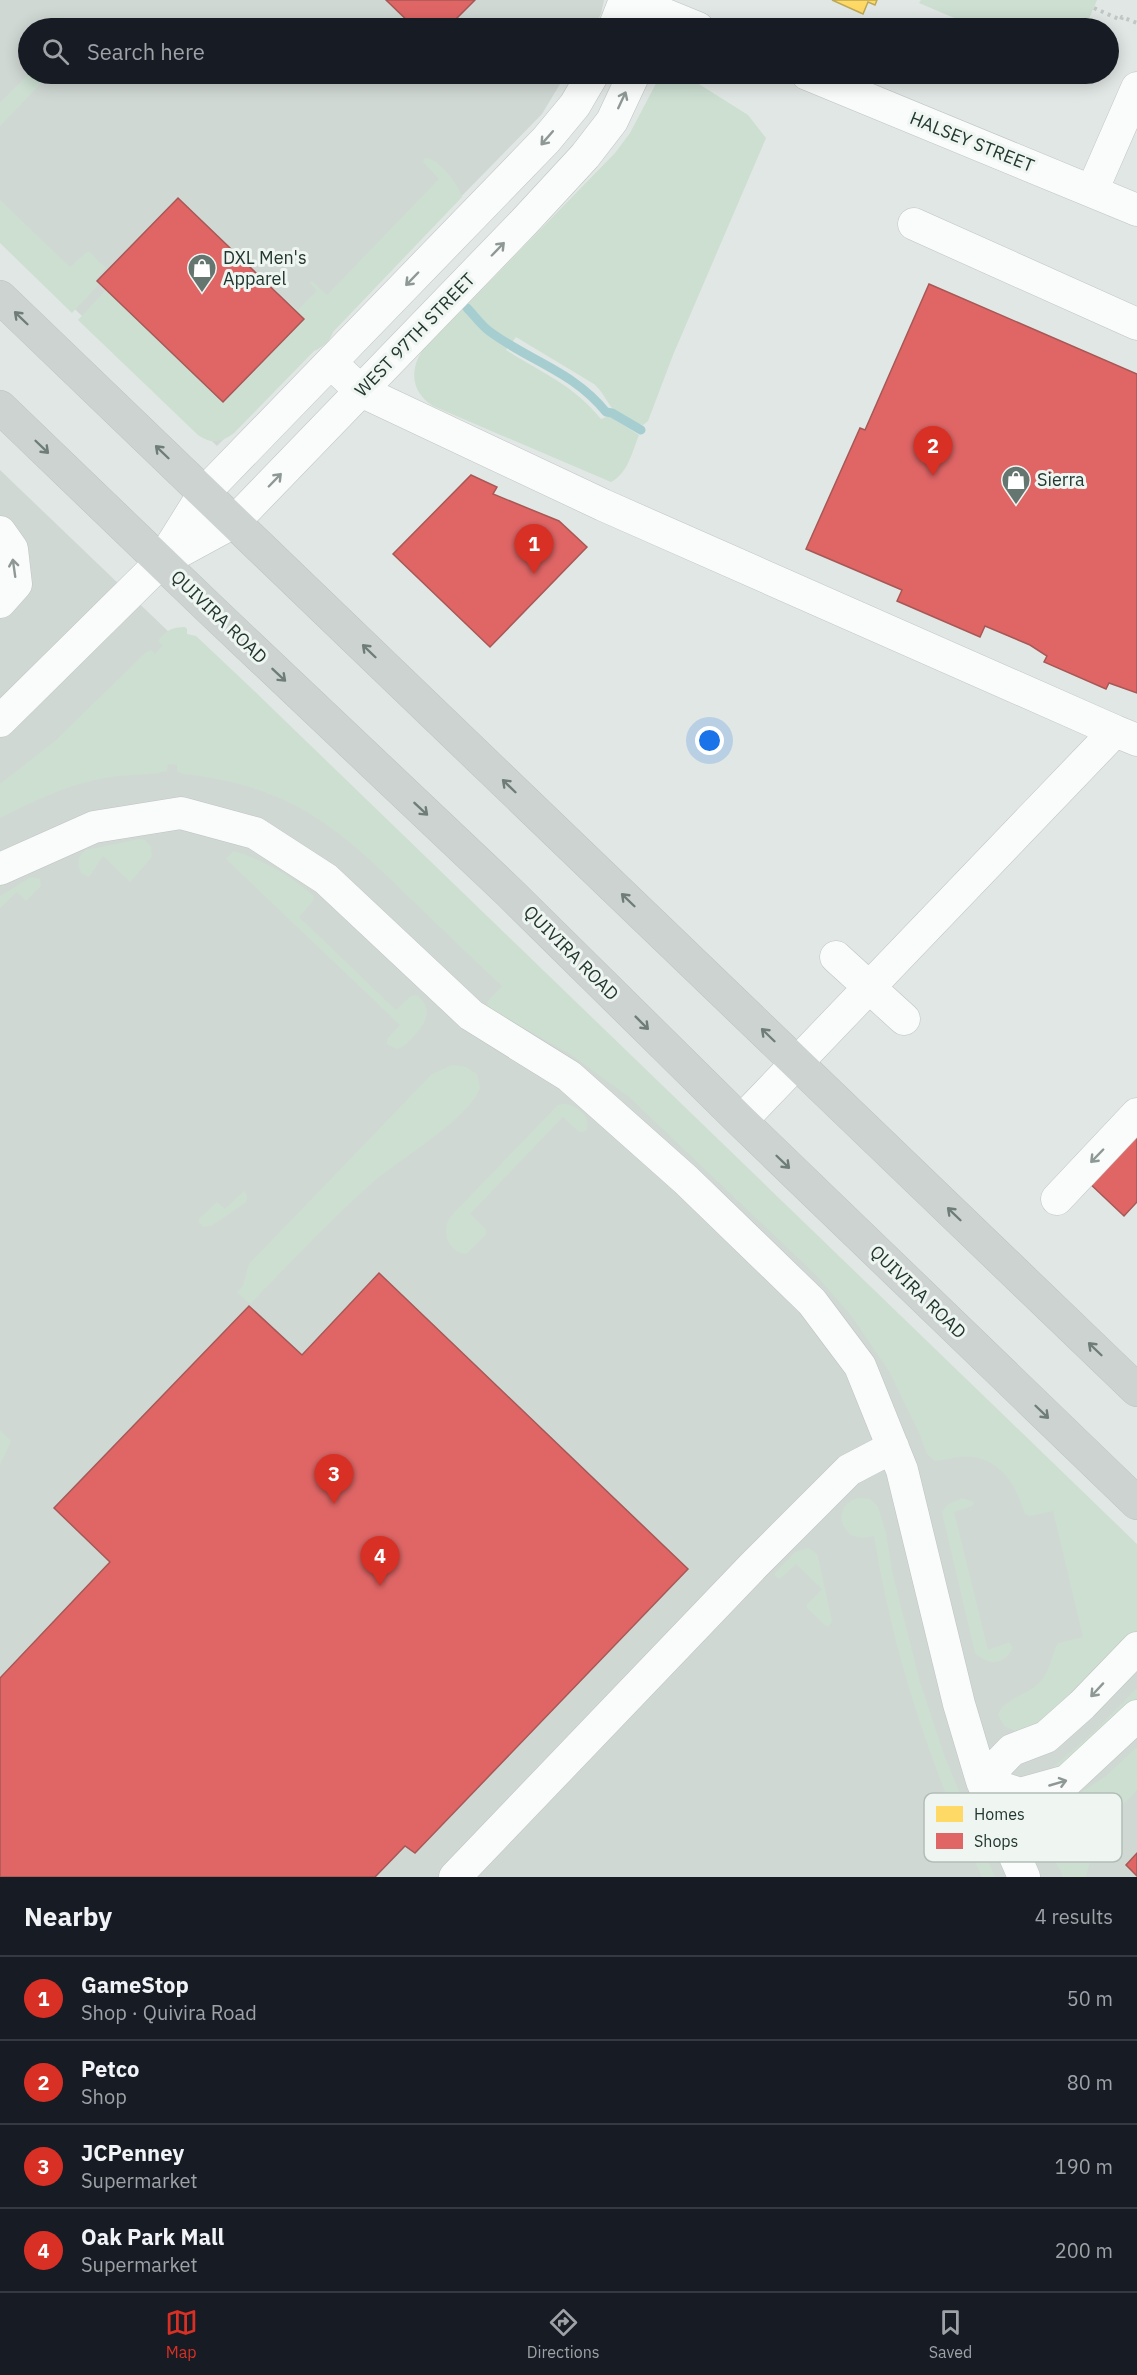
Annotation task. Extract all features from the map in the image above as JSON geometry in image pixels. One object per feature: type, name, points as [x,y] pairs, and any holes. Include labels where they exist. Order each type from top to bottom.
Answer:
[{"type":"main road","points":[[0,297],[1137,1390]]},
{"type":"main road","name":"QUIVIRA ROAD","points":[[0,407],[510,893],[741,1122],[1137,1503]]},
{"type":"street","points":[[618,18],[626,0]]},
{"type":"street","points":[[626,0],[630,18]]},
{"type":"street","points":[[626,0],[672,18]]},
{"type":"street","name":"WEST 97TH STREET","points":[[0,721],[161,562],[204,493],[546,140],[575,105],[587,84]]},
{"type":"street","name":"WEST 97TH STREET","points":[[161,562],[234,522],[552,194],[612,121],[629,84]]},
{"type":"street","name":"HALSEY STREET","points":[[831,84],[1137,210]]},
{"type":"street","points":[[1092,191],[1137,88]]},
{"type":"street","points":[[914,224],[1137,324]]},
{"type":"street","points":[[331,363],[361,391],[603,505],[1126,735],[870,988],[741,1122]]},
{"type":"street","points":[[0,532],[12,549],[16,585],[0,602]]},
{"type":"street","points":[[0,869],[94,827],[181,813],[255,833],[326,879],[471,1015],[578,1084],[686,1180],[812,1302],[860,1366],[902,1470],[957,1696],[987,1793]]},
{"type":"street","points":[[836,957],[904,1019]]},
{"type":"street","points":[[1057,1199],[1137,1114]]},
{"type":"street","points":[[455,1877],[849,1470],[893,1447]]},
{"type":"street","points":[[982,1781],[1012,1750],[1046,1737],[1082,1705],[1137,1647]]},
{"type":"street","points":[[1024,1793],[1067,1781],[1137,1716]]},
{"type":"street","points":[[982,1781],[1017,1793]]},
{"type":"street","points":[[1017,1862],[1024,1877]]},
{"type":"path","points":[[1094,8],[1116,18]]},
{"type":"path","points":[[1119,19],[1121,20],[1122,17],[1137,23]]},
{"type":"shaded area","points":[[0,0],[604,0],[599,18],[18,18],[18,84],[560,84],[542,114],[217,446],[0,237]]},
{"type":"shaded area","points":[[0,470],[1137,1560],[1137,1877],[0,1877]]},
{"type":"green space","points":[[921,0],[1097,0],[1089,18],[954,18],[919,3]]},
{"type":"green space","points":[[19,84],[40,84],[0,126],[0,103]]},
{"type":"green space","points":[[656,84],[699,84],[748,115],[766,138],[673,355],[648,421],[643,425],[622,416],[612,408],[594,384],[516,337],[506,350],[568,388],[601,419],[609,416],[639,435],[625,468],[611,482],[433,406],[421,395],[414,374],[422,351],[615,153],[630,133]]},
{"type":"green space","points":[[425,158],[442,167],[457,185],[462,197],[333,332],[326,343],[314,351],[234,433],[225,439],[212,441],[198,435],[78,320],[106,290],[224,402],[304,319],[289,305],[291,303],[298,310],[317,291],[310,283],[312,281],[327,295],[439,179],[423,162]]},
{"type":"green space","points":[[0,200],[70,267],[88,251],[106,268],[96,279],[100,283],[72,313],[0,243]]},
{"type":"green space","points":[[185,627],[187,634],[196,636],[249,686],[1137,1544],[1137,1639],[1076,1702],[1023,1734],[1004,1726],[998,1715],[1004,1705],[1032,1689],[1042,1680],[1058,1643],[1083,1637],[1053,1511],[1030,1516],[1025,1514],[1013,1485],[993,1464],[973,1457],[935,1461],[927,1454],[889,1371],[850,1314],[816,1275],[629,1097],[570,1054],[488,1008],[487,1002],[502,986],[354,846],[306,811],[276,796],[237,783],[183,774],[177,771],[177,765],[168,764],[167,771],[111,777],[68,788],[0,818],[0,784],[55,741],[145,653],[151,650],[155,654],[163,646],[158,641],[166,632]]},
{"type":"green space","points":[[139,839],[145,840],[151,847],[152,857],[130,882],[103,856],[89,877],[81,873],[79,860],[86,850]]},
{"type":"green space","points":[[234,851],[277,869],[314,896],[313,901],[299,917],[396,1010],[411,996],[417,995],[422,1000],[427,1011],[424,1022],[406,1044],[397,1049],[387,1044],[387,1039],[400,1025],[226,859]]},
{"type":"green space","points":[[31,877],[40,879],[41,886],[26,901],[17,892],[0,908],[0,896]]},
{"type":"green space","points":[[452,1065],[466,1067],[477,1074],[480,1088],[473,1100],[448,1126],[383,1174],[355,1198],[250,1304],[237,1292],[243,1286],[249,1264],[432,1074]]},
{"type":"green space","points":[[558,1105],[573,1106],[582,1112],[587,1121],[586,1131],[579,1132],[563,1117],[470,1214],[486,1230],[486,1234],[466,1254],[455,1249],[446,1235],[450,1217]]},
{"type":"green space","points":[[244,1191],[247,1195],[246,1202],[213,1225],[204,1227],[199,1223],[199,1219],[217,1202],[225,1209]]},
{"type":"green space","points":[[0,1430],[11,1441],[0,1465]]},
{"type":"green space","points":[[962,1498],[974,1502],[972,1506],[954,1512],[988,1650],[1007,1643],[1010,1643],[1013,1648],[1005,1658],[996,1662],[985,1660],[975,1653],[943,1517],[942,1512],[947,1505]]},
{"type":"green space","points":[[870,1499],[878,1507],[920,1682],[944,1755],[960,1793],[945,1793],[930,1753],[903,1667],[874,1536],[862,1538],[851,1535],[843,1525],[844,1508],[852,1500]]},
{"type":"green space","points":[[808,1548],[818,1557],[832,1621],[829,1626],[826,1626],[807,1608],[807,1605],[822,1589],[796,1564],[780,1579],[775,1576],[775,1573],[795,1552]]},
{"type":"green space","points":[[1137,1688],[1137,1699],[1108,1728],[1066,1762],[1054,1770],[1052,1768],[1096,1730]]},
{"type":"green space","points":[[1137,1747],[1137,1790],[1122,1806],[1122,1793],[1080,1793],[1106,1776]]},
{"type":"green space","points":[[975,1862],[989,1862],[995,1877],[982,1877]]},
{"type":"green space","points":[[1056,1862],[1090,1862],[1086,1877],[1063,1877]]},
{"type":"building: Homes","points":[[832,0],[877,0],[875,5],[868,2],[863,14]]},
{"type":"building: Shops","points":[[386,0],[475,0],[457,18],[405,18]]},
{"type":"building: Shops","points":[[178,198],[304,319],[223,402],[97,281]]},
{"type":"building: Shops","points":[[929,284],[1137,374],[1137,693],[1109,683],[1106,689],[1044,662],[1047,656],[1030,645],[985,626],[980,637],[897,601],[902,590],[806,549],[860,428],[865,430]]},
{"type":"building: Shops","points":[[471,475],[497,487],[493,494],[559,521],[587,547],[490,647],[393,554]]},
{"type":"building: Shops","points":[[1137,1126],[1137,1202],[1124,1216],[1086,1180]]},
{"type":"building: Shops","points":[[379,1273],[688,1569],[415,1853],[405,1846],[375,1877],[0,1877],[0,1678],[110,1562],[54,1508],[249,1306],[302,1355]]},
{"type":"building: Shops","points":[[1137,1853],[1137,1876],[1126,1865]]},
{"type":"waterway","points":[[467,308],[489,331],[565,376],[593,398],[606,412],[612,413],[641,430]]},
{"type":"place","name":"DXL Men's Apparel","points":[[202,294]]},
{"type":"place","name":"Petco","points":[[933,476]]},
{"type":"place","name":"Sierra","points":[[1016,506]]},
{"type":"place","name":"GameStop","points":[[534,574]]},
{"type":"place","name":"JCPenney","points":[[334,1504]]},
{"type":"place","name":"Oak Park Mall","points":[[380,1586]]}]
